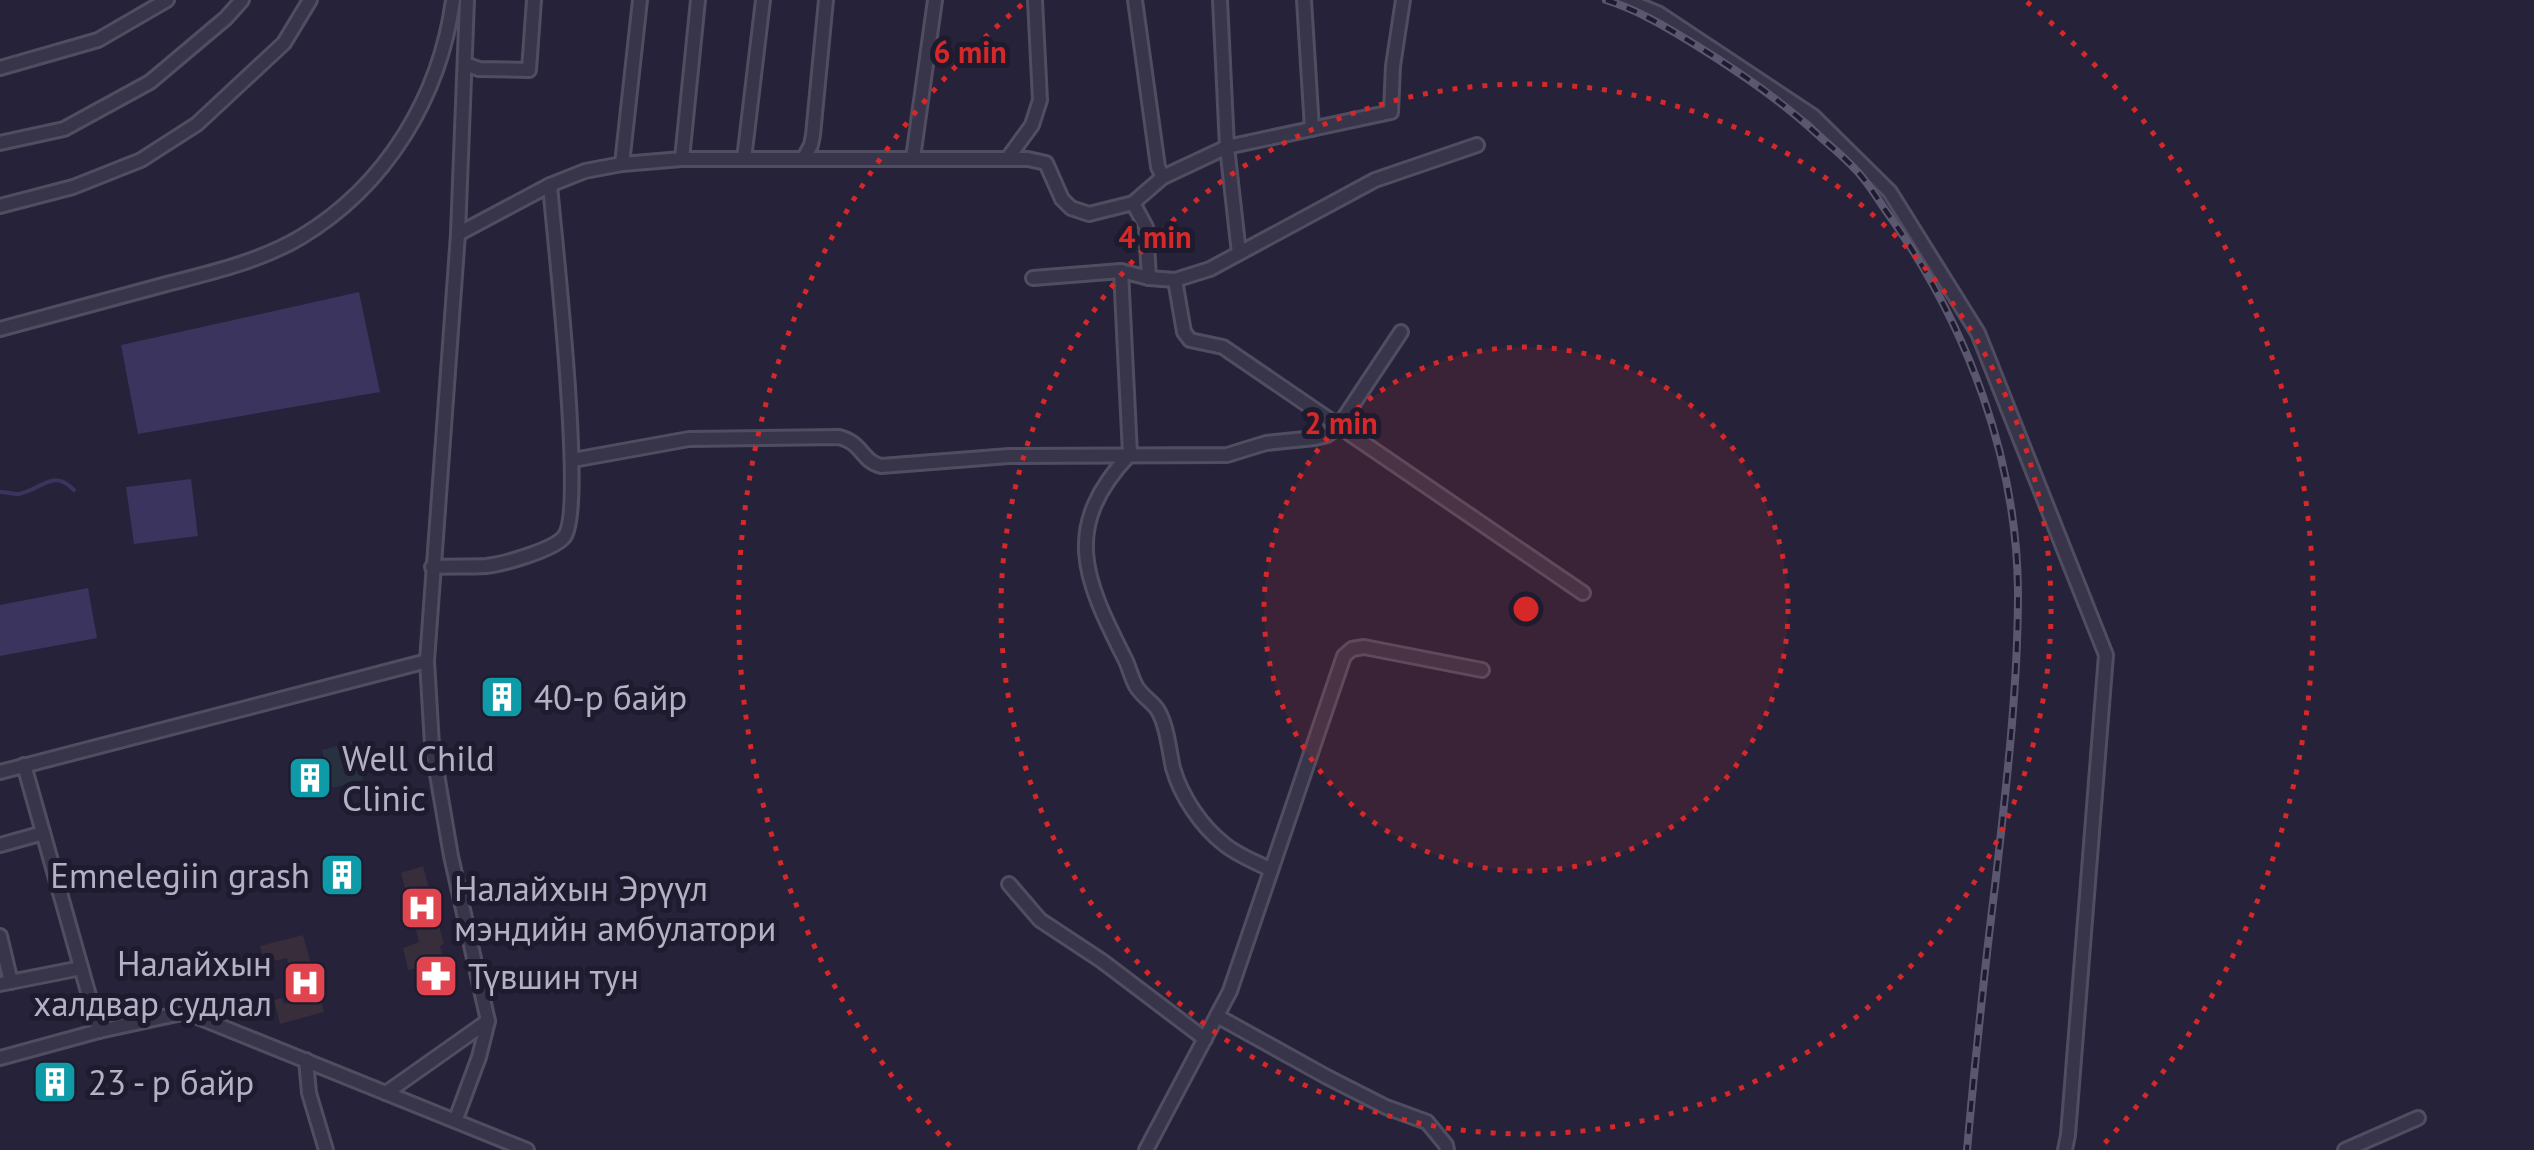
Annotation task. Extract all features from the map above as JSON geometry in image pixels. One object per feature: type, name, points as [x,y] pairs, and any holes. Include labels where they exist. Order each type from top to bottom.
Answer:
[{"type":"street","points":[[0,68],[98,40],[168,0]]},
{"type":"street","points":[[0,143],[64,129],[150,82],[242,0]]},
{"type":"street","points":[[0,206],[72,187],[142,160],[197,124],[284,44],[310,0]]},
{"type":"street","points":[[0,329],[253,259],[300,238],[339,210],[400,145],[424,106],[442,60],[453,0]]},
{"type":"street","points":[[456,1119],[488,1022],[451,856],[432,745],[427,661],[458,234],[467,0]]},
{"type":"street","points":[[465,64],[479,69],[529,70],[534,0]]},
{"type":"street","points":[[622,164],[640,0]]},
{"type":"street","points":[[682,159],[698,0]]},
{"type":"street","points":[[744,159],[762,0]]},
{"type":"street","points":[[804,158],[813,135],[826,0]]},
{"type":"street","points":[[912,158],[935,0]]},
{"type":"street","points":[[1008,158],[1032,125],[1040,100],[1035,0]]},
{"type":"street","points":[[1135,0],[1158,167],[1163,177]]},
{"type":"street","points":[[1220,0],[1227,147],[1239,252]]},
{"type":"street","points":[[1304,0],[1312,129]]},
{"type":"street","points":[[458,234],[550,184],[584,172],[682,159],[1028,158],[1046,163],[1062,198],[1072,208],[1089,214],[1133,203],[1163,177],[1227,147],[1392,111],[1393,66],[1402,0]]},
{"type":"street","points":[[1625,0],[1658,13],[1814,116],[1890,192],[1978,333],[2106,655],[2064,1150]]},
{"type":"street","points":[[1032,278],[1121,271],[1175,280],[1210,269],[1375,180],[1477,145]]},
{"type":"street","points":[[432,567],[490,566],[535,552],[562,539],[569,529],[573,460],[550,184]]},
{"type":"street","points":[[1133,203],[1146,227],[1150,278]]},
{"type":"street","points":[[1121,271],[1130,454],[1098,495],[1086,533],[1088,575],[1104,620],[1137,687],[1159,711],[1175,775],[1196,816],[1225,845],[1271,870]]},
{"type":"street","points":[[1175,280],[1184,332],[1190,340],[1223,347],[1583,592]]},
{"type":"street","points":[[573,460],[689,440],[839,436],[858,445],[872,464],[881,466],[1009,456],[1226,454],[1266,443],[1327,435],[1338,427],[1401,332]]},
{"type":"street","points":[[1146,1150],[1230,990],[1344,656],[1352,649],[1364,647],[1482,670]]},
{"type":"street","points":[[0,772],[427,661]]},
{"type":"street","points":[[24,765],[99,1031]]},
{"type":"street","points":[[0,845],[43,833]]},
{"type":"street","points":[[1009,884],[1040,920],[1102,960],[1205,1039]]},
{"type":"street","points":[[0,936],[6,983],[81,968]]},
{"type":"street","points":[[0,1058],[182,1013],[527,1150]]},
{"type":"street","points":[[1217,1016],[1386,1107],[1427,1122],[1447,1150]]},
{"type":"street","points":[[386,1093],[488,1022]]},
{"type":"street","points":[[458,1041],[472,1044],[479,1056]]},
{"type":"street","points":[[306,1060],[309,1093],[326,1150]]},
{"type":"street","points":[[2345,1150],[2418,1118]]},
{"type":"shaded area","points":[[359,292],[380,392],[138,434],[121,345]]},
{"type":"shaded area","points":[[191,479],[198,536],[134,544],[126,487]]},
{"type":"shaded area","points":[[88,588],[97,638],[0,656],[0,605]]},
{"type":"shaded area","points":[[352,742],[363,780],[332,788],[322,750]]},
{"type":"shaded area","name":"Налайхын Эрүүл мэндийн амбулатори","points":[[423,866],[444,944],[440,946],[443,959],[447,959],[453,980],[428,988],[422,967],[408,970],[403,948],[419,942],[401,873]]},
{"type":"shaded area","name":"Налайхын халдвар судлал","points":[[303,935],[324,1012],[280,1024],[274,1000],[282,998],[284,1004],[298,999],[287,958],[266,968],[260,946]]},
{"type":"waterway","points":[[0,492],[18,494],[53,480],[74,490]]},
{"type":"railway","points":[[1606,0],[1662,25],[1742,75],[1802,120],[1855,169],[1943,303],[1983,395],[2008,492],[2018,592],[2014,703],[1967,1150]]},
{"type":"place","name":"40-р байр","points":[[502,697]]},
{"type":"place","name":"Well Child Clinic","points":[[310,778]]},
{"type":"place","name":"Emnelegiin grash","points":[[342,875]]},
{"type":"place","name":"Налайхын Эрүүл мэндийн амбулатори","points":[[422,908]]},
{"type":"place","name":"Түвшин тун","points":[[436,976]]},
{"type":"place","name":"Налайхын халдвар судлал","points":[[305,983]]},
{"type":"place","name":"23 - р байр","points":[[55,1082]]}]
